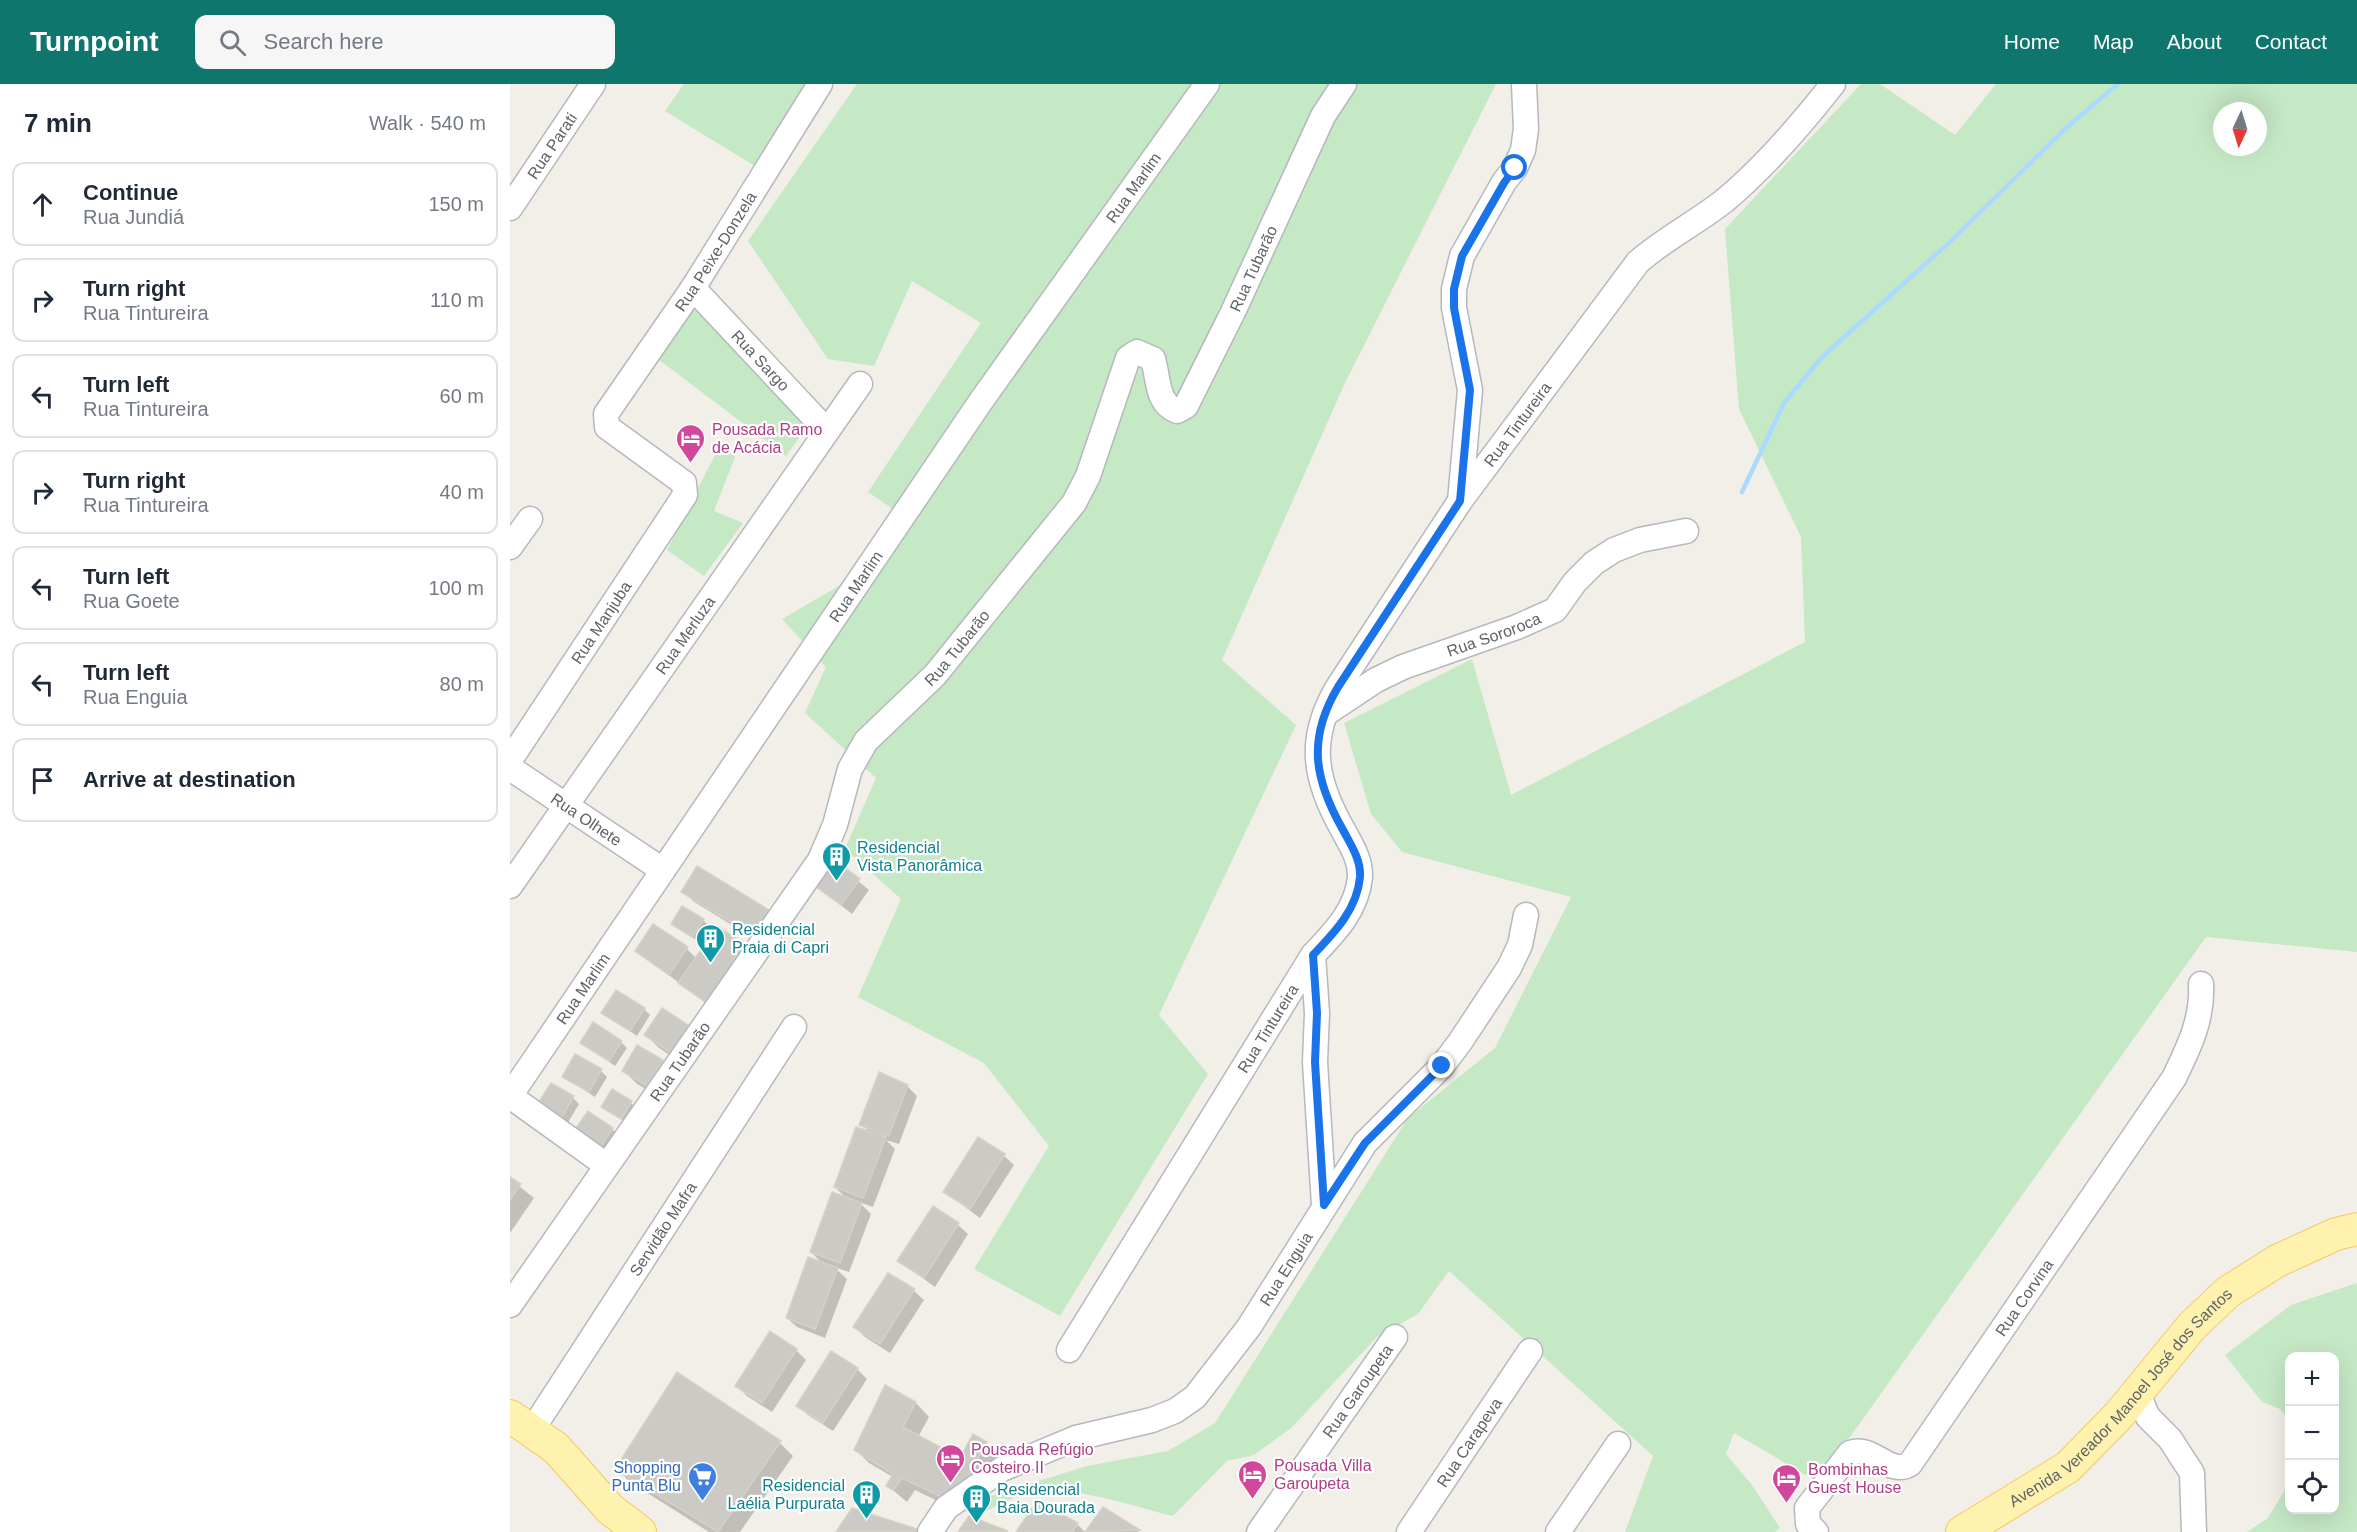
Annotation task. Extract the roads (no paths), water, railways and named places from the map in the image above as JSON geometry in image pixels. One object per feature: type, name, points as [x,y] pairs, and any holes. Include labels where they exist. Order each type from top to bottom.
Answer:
[{"type":"main road","name":"Avenida Vereador Manoel José dos Santos","points":[[1962,1532],[2068,1467],[2119,1415],[2210,1307],[2277,1261],[2336,1234],[2357,1229]]},
{"type":"main road","name":"Avenida Vereador Manoel José dos Santos","points":[[2277,1261],[2357,1240]]},
{"type":"main road","points":[[521,1423],[556,1448],[610,1509],[640,1532]]},
{"type":"street","name":"Rua Parati","points":[[510,208],[593,84]]},
{"type":"street","name":"Rua Peixe-Donzela","points":[[684,483],[607,427],[606,414],[693,288],[820,84]]},
{"type":"street","name":"Rua Marlim","points":[[510,1096],[981,400],[1207,84]]},
{"type":"street","name":"Rua Tubarão","points":[[510,1305],[819,860],[835,825],[850,769],[866,741],[935,675],[1074,503],[1088,476],[1128,358],[1137,352],[1153,359],[1161,397],[1167,407],[1178,411],[1186,406],[1233,312],[1318,126],[1344,84]]},
{"type":"street","points":[[1460,501],[1470,390],[1454,308],[1454,289],[1462,256],[1515,168],[1523,150],[1526,129],[1524,84]]},
{"type":"street","name":"Rua Tintureira","points":[[1069,1350],[1313,955],[1341,925],[1353,903],[1360,877],[1357,855],[1322,786],[1317,760],[1323,715],[1338,687],[1460,501],[1638,262],[1658,244],[1722,202],[1763,166],[1833,84]]},
{"type":"street","name":"Rua Sargo","points":[[693,288],[827,431]]},
{"type":"street","name":"Rua Merluza","points":[[510,886],[860,384]]},
{"type":"street","name":"Rua Manjuba","points":[[510,760],[685,495],[684,483]]},
{"type":"street","points":[[510,547],[530,519]]},
{"type":"street","name":"Rua Sororoca","points":[[1323,715],[1376,680],[1403,667],[1517,627],[1555,610],[1581,575],[1614,550],[1640,540],[1686,531]]},
{"type":"street","name":"Rua Olhete","points":[[510,768],[662,869]]},
{"type":"street","name":"Rua Enguia","points":[[930,1532],[946,1508],[1002,1469],[1076,1438],[1152,1420],[1176,1411],[1195,1397],[1249,1327],[1365,1143],[1442,1066],[1460,1042],[1509,968],[1520,945],[1526,915]]},
{"type":"street","points":[[1313,955],[1317,1013],[1315,1062],[1324,1205]]},
{"type":"street","name":"Rua Corvina","points":[[1816,1532],[1808,1524],[1807,1508],[1850,1453],[1858,1450],[1866,1451],[1895,1467],[1904,1468],[1910,1464],[2174,1078],[2191,1043],[2200,1016],[2200,984]]},
{"type":"street","name":"Servidão Mafra","points":[[521,1423],[794,1027]]},
{"type":"street","points":[[510,1096],[606,1165]]},
{"type":"street","name":"Rua Garoupeta","points":[[1259,1532],[1395,1337]]},
{"type":"street","name":"Rua Carapeva","points":[[1408,1532],[1530,1351]]},
{"type":"street","points":[[2138,1392],[2148,1417],[2170,1440],[2192,1473],[2194,1532]]},
{"type":"street","points":[[1558,1532],[1618,1444]]},
{"type":"waterway","points":[[1742,492],[1784,403],[1822,357],[1951,241],[2067,127],[2118,84]]},
{"type":"place","name":"Pousada Ramo de Acácia","points":[[691,464]]},
{"type":"place","name":"Residencial Vista Panorâmica","points":[[836,882]]},
{"type":"place","name":"Residencial Praia di Capri","points":[[711,964]]},
{"type":"place","name":"Pousada Refúgio Costeiro II","points":[[950,1484]]},
{"type":"place","name":"Pousada Villa Garoupeta","points":[[1253,1500]]},
{"type":"place","name":"Shopping Punta Blu","points":[[702,1502]]},
{"type":"place","name":"Bombinhas Guest House","points":[[1787,1504]]},
{"type":"place","name":"Residencial Laélia Purpurata","points":[[866,1520]]},
{"type":"place","name":"Residencial Baia Dourada","points":[[976,1524]]}]
